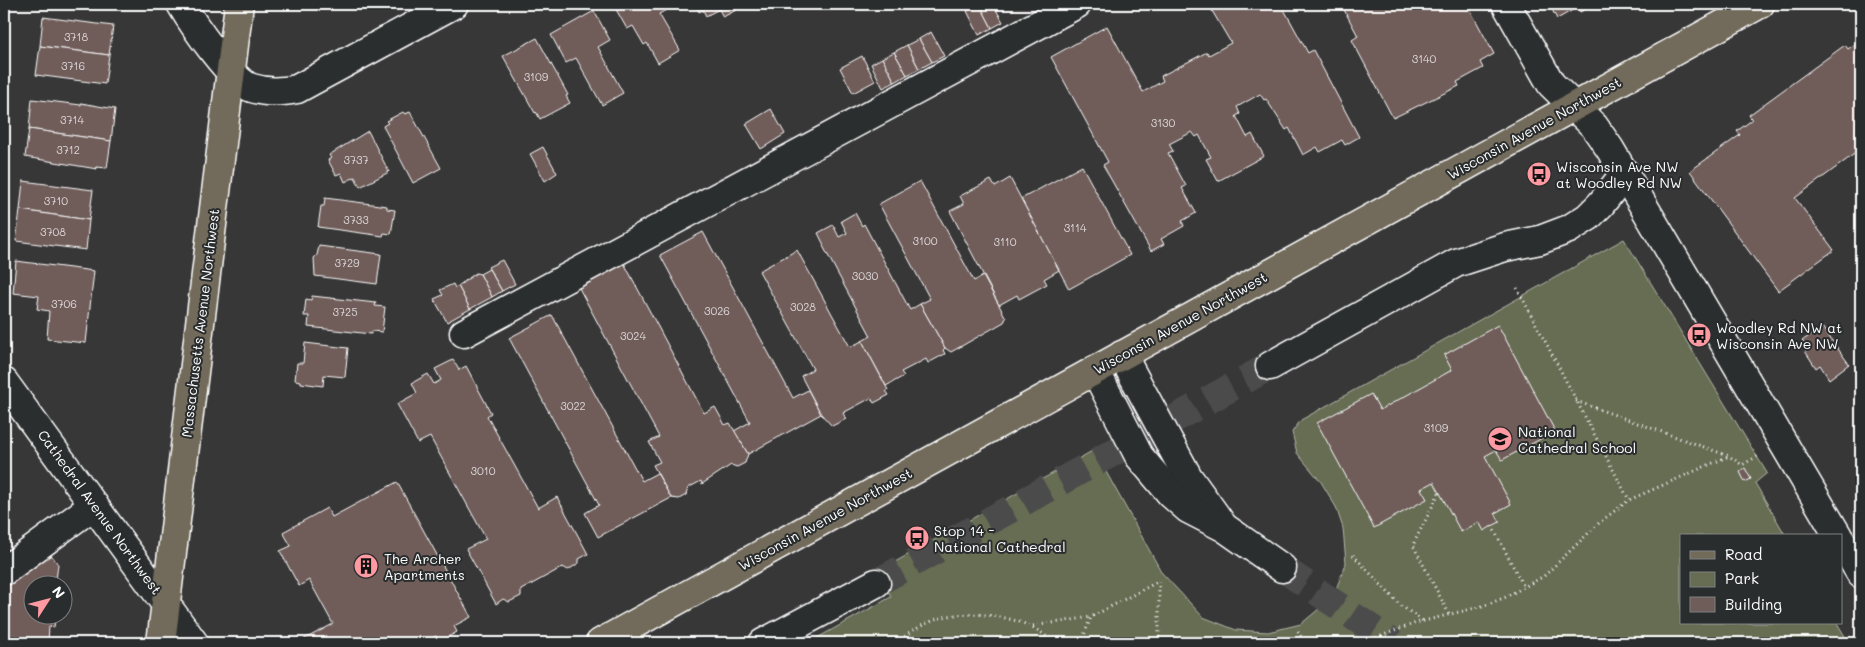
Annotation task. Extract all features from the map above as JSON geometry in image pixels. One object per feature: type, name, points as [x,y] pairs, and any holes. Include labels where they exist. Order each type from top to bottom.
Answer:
[{"type":"main road","name":"Massachusetts Avenue Northwest","points":[[161,643],[239,4]]},
{"type":"main road","name":"Wisconsin Avenue Northwest","points":[[612,640],[1122,355],[1760,4]]},
{"type":"street","points":[[181,4],[231,73],[250,88],[275,93],[297,89],[454,4]]},
{"type":"street","points":[[464,333],[1077,4]]},
{"type":"street","points":[[1506,4],[1543,73],[1551,84],[1594,126],[1625,173],[1837,534]]},
{"type":"street","points":[[1270,366],[1456,263],[1504,247],[1540,240],[1569,230],[1588,217],[1601,204],[1625,173]]},
{"type":"street","points":[[1122,355],[1188,477],[1225,528]]},
{"type":"street","points":[[1095,370],[1139,456],[1150,471],[1188,509],[1225,528],[1282,568]]},
{"type":"street","name":"Cathedral Avenue Northwest","points":[[4,382],[194,643]]},
{"type":"street","points":[[4,571],[94,505]]},
{"type":"street","points":[[1842,543],[1861,574]]},
{"type":"street","points":[[763,643],[876,583]]},
{"type":"path","points":[[1517,288],[1575,401],[1629,500]]},
{"type":"path","points":[[1575,401],[1729,456],[1742,465],[1763,453]]},
{"type":"path","points":[[1362,643],[1423,621],[1483,606],[1524,587],[1544,576],[1600,522],[1629,500],[1729,456]]},
{"type":"path","points":[[1440,493],[1413,546],[1449,614]]},
{"type":"path","points":[[1492,526],[1524,587]]},
{"type":"path","points":[[1353,556],[1400,605],[1423,621]]},
{"type":"path","points":[[897,643],[902,638],[941,618],[988,614],[1034,626],[1091,617],[1160,581],[1158,643]]},
{"type":"path","points":[[1081,643],[1091,617]]},
{"type":"path","points":[[1034,626],[1052,643]]},
{"type":"path","points":[[1298,632],[1304,643]]},
{"type":"green space","points":[[1624,239],[1767,473],[1755,483],[1785,534],[1680,534],[1680,624],[1838,624],[1849,643],[808,643],[891,597],[879,571],[1094,450],[1162,573],[1203,617],[1236,630],[1268,632],[1301,624],[1333,597],[1346,563],[1343,528],[1336,507],[1321,482],[1297,453],[1292,432],[1301,420]]},
{"type":"building","points":[[613,4],[668,4],[670,8],[659,14],[680,50],[658,63],[647,43],[644,45],[633,26],[627,29]]},
{"type":"building","points":[[695,4],[735,4],[738,9],[723,17],[719,9],[706,16],[703,10],[699,12]]},
{"type":"building","points":[[993,4],[1003,22],[992,28],[980,5]]},
{"type":"building","points":[[1208,4],[1281,4],[1308,53],[1313,50],[1359,137],[1345,145],[1342,140],[1320,152],[1317,147],[1303,155],[1289,128],[1286,130],[1266,99],[1264,100],[1260,94],[1237,107],[1240,114],[1236,116],[1247,137],[1252,134],[1264,156],[1218,181],[1206,159],[1211,157],[1199,135],[1196,137],[1192,132],[1169,144],[1173,151],[1168,153],[1186,186],[1182,188],[1196,213],[1182,221],[1184,226],[1161,239],[1164,244],[1151,251],[1103,165],[1108,162],[1051,57],[1107,26],[1143,92],[1163,81],[1161,76],[1207,52],[1209,55],[1231,43]]},
{"type":"building","points":[[1341,4],[1467,4],[1494,54],[1480,62],[1483,68],[1457,82],[1459,86],[1393,118],[1352,40],[1358,36]]},
{"type":"building","points":[[1549,4],[1596,4],[1580,12],[1578,7],[1557,19]]},
{"type":"building","points":[[980,5],[992,28],[979,35],[967,11]]},
{"type":"building","points":[[594,11],[610,40],[598,47],[623,93],[602,105],[576,58],[566,63],[551,35]]},
{"type":"building","points":[[43,17],[113,26],[109,55],[40,46]]},
{"type":"building","points":[[931,32],[944,56],[932,62],[919,39]]},
{"type":"building","points":[[537,38],[568,95],[566,96],[570,103],[540,119],[503,56]]},
{"type":"building","points":[[919,39],[932,62],[919,69],[907,45]]},
{"type":"building","points":[[1861,40],[1861,149],[1795,198],[1834,250],[1778,291],[1690,171],[1740,135],[1737,131],[1752,120],[1749,115],[1845,45],[1848,49]]},
{"type":"building","points":[[907,45],[919,69],[907,75],[894,52]]},
{"type":"building","points":[[40,46],[109,55],[105,84],[36,75]]},
{"type":"building","points":[[894,52],[907,75],[895,82],[882,58]]},
{"type":"building","points":[[862,56],[875,81],[853,93],[840,68]]},
{"type":"building","points":[[882,58],[895,82],[883,88],[871,64]]},
{"type":"building","points":[[32,99],[81,105],[81,103],[115,109],[111,141],[29,129]]},
{"type":"building","points":[[771,109],[785,134],[761,149],[746,124]]},
{"type":"building","points":[[403,112],[405,114],[410,112],[441,168],[413,183],[383,126],[388,123],[386,121]]},
{"type":"building","points":[[29,129],[111,141],[107,168],[96,167],[97,169],[25,157]]},
{"type":"building","points":[[368,131],[389,172],[360,187],[355,177],[345,182],[341,173],[336,175],[328,160],[331,158],[329,155]]},
{"type":"building","points":[[543,147],[557,173],[545,181],[530,154]]},
{"type":"building","points":[[1082,166],[1130,255],[1069,289],[1021,199]]},
{"type":"building","points":[[1010,178],[1059,270],[1044,279],[1047,284],[1019,299],[1017,295],[999,305],[950,211],[964,204],[960,196],[991,180],[995,187]]},
{"type":"building","points":[[23,181],[93,190],[89,220],[20,210]]},
{"type":"building","points":[[920,181],[974,281],[983,276],[1006,318],[1004,322],[951,352],[945,348],[920,304],[930,299],[879,204]]},
{"type":"building","points":[[325,198],[387,206],[387,209],[395,210],[391,234],[384,233],[383,236],[318,227],[321,206],[324,206]]},
{"type":"building","points":[[20,210],[89,220],[86,250],[16,241]]},
{"type":"building","points":[[855,213],[862,226],[864,224],[910,310],[920,304],[945,348],[943,350],[945,354],[928,363],[926,359],[901,372],[904,376],[886,386],[862,341],[871,336],[823,246],[818,233],[833,225],[839,237],[847,233],[841,221]]},
{"type":"building","points":[[703,232],[793,398],[808,390],[821,414],[748,454],[734,431],[750,422],[660,255]]},
{"type":"building","points":[[319,246],[381,254],[377,284],[315,276],[314,258],[317,255]]},
{"type":"building","points":[[797,250],[850,347],[862,341],[889,395],[874,403],[871,398],[843,413],[846,419],[832,426],[821,414],[801,376],[813,369],[759,271]]},
{"type":"building","points":[[502,260],[515,284],[502,291],[488,267]]},
{"type":"building","points":[[16,261],[94,271],[86,343],[47,339],[49,311],[37,309],[39,296],[13,293]]},
{"type":"building","points":[[624,263],[704,413],[715,407],[725,425],[730,423],[748,454],[745,463],[737,467],[731,465],[702,484],[701,481],[688,488],[686,495],[679,499],[671,498],[653,465],[660,462],[649,442],[659,437],[579,288]]},
{"type":"building","points":[[489,269],[502,291],[492,297],[480,274]]},
{"type":"building","points":[[476,273],[480,274],[492,297],[470,309],[458,286]]},
{"type":"building","points":[[453,284],[455,288],[458,286],[470,309],[447,322],[434,299],[443,295],[440,290]]},
{"type":"building","points":[[312,296],[376,303],[375,306],[385,307],[382,332],[372,331],[371,334],[308,327],[309,316],[304,316],[306,299],[311,300]]},
{"type":"building","points":[[552,315],[642,481],[657,473],[671,498],[598,537],[585,513],[599,505],[509,338]]},
{"type":"building","points":[[1498,325],[1555,431],[1502,460],[1496,450],[1485,456],[1511,504],[1495,513],[1500,522],[1484,531],[1479,522],[1461,532],[1434,482],[1421,489],[1427,499],[1374,528],[1317,423],[1371,394],[1380,410],[1452,370],[1444,355]]},
{"type":"building","points":[[1822,327],[1849,364],[1829,379],[1820,365],[1816,368],[1805,351],[1808,349],[1802,341]]},
{"type":"building","points":[[305,343],[348,348],[345,377],[324,375],[323,386],[301,383],[301,381],[295,380],[297,363],[303,363]]},
{"type":"building","points":[[453,360],[459,370],[466,366],[491,413],[487,416],[538,508],[557,497],[588,554],[579,559],[579,563],[568,570],[563,567],[521,590],[521,596],[509,602],[503,599],[496,604],[466,549],[486,539],[430,437],[418,443],[397,404],[417,393],[412,383],[428,374],[434,384],[441,380],[435,369]]},
{"type":"building","points":[[1745,468],[1751,479],[1745,482],[1740,472]]},
{"type":"building","name":"The Archer Apartments","points":[[397,482],[471,617],[454,626],[457,632],[439,642],[436,636],[423,643],[297,643],[333,624],[309,580],[299,586],[280,551],[291,546],[283,532],[327,508],[332,517]]},
{"type":"building","points":[[49,552],[58,564],[57,574],[22,574],[22,624],[54,624],[54,627],[49,626],[48,643],[4,643],[4,586]]},
{"type":"tunnel","points":[[876,583],[1270,366]]},
{"type":"tunnel","points":[[1282,568],[1393,643]]},
{"type":"place","name":"Wisconsin Ave NW at Woodley Rd NW","points":[[1539,174]]},
{"type":"place","name":"Woodley Rd NW at Wisconsin Ave NW","points":[[1699,335]]},
{"type":"place","name":"National Cathedral School","points":[[1500,439]]},
{"type":"place","name":"Stop 14 - National Cathedral","points":[[917,538]]},
{"type":"place","name":"The Archer Apartments","points":[[366,566]]}]
